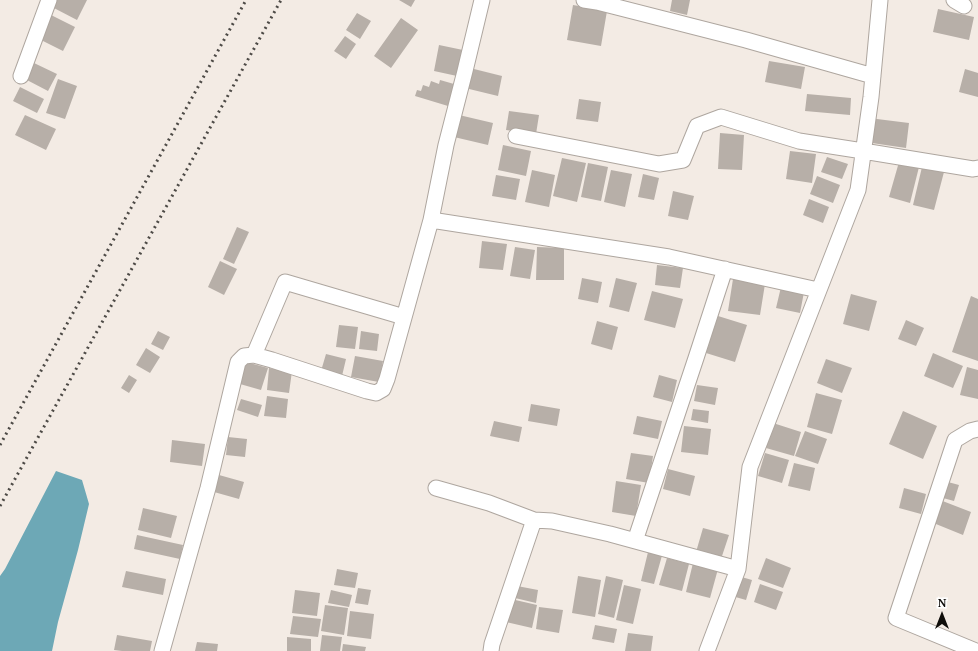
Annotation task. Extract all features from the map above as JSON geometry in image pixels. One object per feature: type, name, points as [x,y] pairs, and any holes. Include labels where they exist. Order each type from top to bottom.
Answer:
[{"type":"street","points":[[21,76],[49,0]]},
{"type":"street","points":[[162,651],[208,488],[238,362],[244,356],[254,355],[367,391],[376,393],[383,389],[387,380],[431,220],[446,145],[482,0]]},
{"type":"street","points":[[584,0],[746,40],[873,76]]},
{"type":"street","points":[[708,651],[738,569],[750,467],[858,190],[871,97],[880,0]]},
{"type":"street","points":[[516,136],[659,164],[683,160],[697,126],[721,117],[799,141],[973,169],[978,168]]},
{"type":"street","points":[[431,220],[669,257],[818,290]]},
{"type":"street","points":[[635,541],[725,270]]},
{"type":"street","points":[[254,355],[285,282],[404,316]]},
{"type":"street","points":[[976,651],[896,618],[955,440],[970,430],[978,428]]},
{"type":"street","points":[[436,488],[489,503],[534,520],[552,521],[610,534],[738,569]]},
{"type":"street","points":[[491,651],[492,644],[534,520]]},
{"type":"water","points":[[56,471],[82,480],[89,504],[58,622],[52,651],[0,651],[0,576]]},
{"type":"building","points":[[56,0],[87,0],[77,20],[52,7]]},
{"type":"building","points":[[399,0],[415,0],[411,7]]},
{"type":"building","points":[[672,0],[690,0],[687,15],[670,11]]},
{"type":"building","points":[[573,5],[607,11],[601,46],[567,40]]},
{"type":"building","points":[[938,9],[974,17],[969,40],[933,32]]},
{"type":"building","points":[[357,13],[371,21],[360,39],[346,30]]},
{"type":"building","points":[[51,15],[75,27],[63,51],[39,39]]},
{"type":"building","points":[[401,18],[418,30],[391,68],[374,56]]},
{"type":"building","points":[[345,36],[356,44],[346,59],[334,51]]},
{"type":"building","points":[[439,45],[463,50],[457,76],[434,71]]},
{"type":"building","points":[[769,61],[805,67],[801,89],[765,82]]},
{"type":"building","points":[[34,63],[57,74],[48,91],[25,79]]},
{"type":"building","points":[[470,68],[502,76],[498,96],[465,88]]},
{"type":"building","points":[[965,69],[978,73],[978,97],[959,92]]},
{"type":"building","points":[[58,79],[77,86],[65,119],[46,113]]},
{"type":"building","points":[[440,80],[454,84],[448,106],[415,96],[417,90],[421,91],[423,85],[429,87],[431,81],[439,84]]},
{"type":"building","points":[[20,87],[44,99],[37,113],[13,101]]},
{"type":"building","points":[[807,94],[851,98],[850,115],[805,111]]},
{"type":"building","points":[[579,99],[601,102],[598,122],[576,119]]},
{"type":"building","points":[[509,111],[539,115],[536,134],[506,130]]},
{"type":"building","points":[[25,115],[56,129],[46,150],[15,135]]},
{"type":"building","points":[[459,115],[493,123],[488,145],[454,137]]},
{"type":"building","points":[[869,118],[909,123],[906,148],[865,142]]},
{"type":"building","points":[[720,133],[744,135],[742,170],[718,169]]},
{"type":"building","points":[[503,145],[531,151],[526,176],[498,170]]},
{"type":"building","points":[[790,151],[816,154],[812,183],[786,179]]},
{"type":"building","points":[[827,157],[848,164],[842,179],[821,172]]},
{"type":"building","points":[[562,158],[586,163],[577,202],[553,196]]},
{"type":"building","points":[[899,162],[919,167],[910,203],[889,197]]},
{"type":"building","points":[[588,163],[608,167],[601,201],[581,197]]},
{"type":"building","points":[[922,167],[944,172],[934,210],[913,205]]},
{"type":"building","points":[[532,170],[555,175],[549,207],[525,202]]},
{"type":"building","points":[[611,170],[632,174],[625,207],[604,202]]},
{"type":"building","points":[[643,174],[659,178],[654,200],[638,197]]},
{"type":"building","points":[[496,175],[520,179],[516,200],[492,196]]},
{"type":"building","points":[[817,176],[840,185],[833,203],[810,194]]},
{"type":"building","points":[[673,191],[694,196],[688,220],[668,216]]},
{"type":"building","points":[[809,199],[829,207],[823,223],[803,215]]},
{"type":"building","points":[[237,227],[249,232],[234,264],[223,259]]},
{"type":"building","points":[[482,241],[507,244],[503,270],[479,268]]},
{"type":"building","points":[[515,247],[535,250],[530,279],[510,276]]},
{"type":"building","points":[[537,247],[564,248],[564,280],[536,280]]},
{"type":"building","points":[[220,261],[237,269],[224,295],[208,287]]},
{"type":"building","points":[[657,265],[683,268],[680,288],[655,285]]},
{"type":"building","points":[[582,278],[602,282],[598,303],[578,299]]},
{"type":"building","points":[[616,278],[637,283],[629,312],[609,307]]},
{"type":"building","points":[[733,279],[765,284],[760,315],[728,311]]},
{"type":"building","points":[[781,287],[804,292],[800,313],[776,308]]},
{"type":"building","points":[[652,291],[683,299],[675,328],[644,320]]},
{"type":"building","points":[[851,294],[877,301],[869,331],[843,324]]},
{"type":"building","points":[[971,296],[978,299],[978,361],[952,352]]},
{"type":"building","points":[[718,316],[747,325],[735,362],[706,353]]},
{"type":"building","points":[[906,320],[924,328],[916,346],[898,339]]},
{"type":"building","points":[[597,321],[618,327],[612,350],[591,344]]},
{"type":"building","points":[[339,325],[358,327],[355,349],[336,347]]},
{"type":"building","points":[[158,331],[170,337],[163,350],[151,344]]},
{"type":"building","points":[[361,331],[379,334],[377,351],[359,349]]},
{"type":"building","points":[[146,348],[160,357],[150,373],[136,365]]},
{"type":"building","points":[[933,353],[963,366],[953,388],[924,376]]},
{"type":"building","points":[[326,354],[346,359],[342,376],[321,371]]},
{"type":"building","points":[[355,356],[383,361],[379,382],[351,377]]},
{"type":"building","points":[[826,359],[852,368],[842,393],[817,383]]},
{"type":"building","points":[[246,362],[268,368],[261,390],[240,384]]},
{"type":"building","points":[[967,367],[978,370],[978,399],[960,395]]},
{"type":"building","points":[[269,368],[292,371],[289,393],[267,390]]},
{"type":"building","points":[[129,375],[137,380],[129,393],[121,388]]},
{"type":"building","points":[[659,375],[677,380],[672,402],[653,397]]},
{"type":"building","points":[[697,385],[718,388],[715,405],[694,401]]},
{"type":"building","points":[[816,393],[842,400],[832,434],[807,427]]},
{"type":"building","points":[[267,396],[288,399],[286,418],[264,416]]},
{"type":"building","points":[[241,399],[262,405],[258,417],[237,410]]},
{"type":"building","points":[[531,404],[560,409],[557,426],[528,421]]},
{"type":"building","points":[[693,409],[709,411],[708,423],[691,420]]},
{"type":"building","points":[[903,411],[937,426],[923,459],[889,444]]},
{"type":"building","points":[[637,416],[662,421],[658,439],[633,434]]},
{"type":"building","points":[[494,421],[522,427],[519,442],[490,436]]},
{"type":"building","points":[[773,423],[801,432],[794,456],[766,448]]},
{"type":"building","points":[[684,426],[711,429],[708,455],[681,452]]},
{"type":"building","points":[[805,431],[827,439],[818,464],[795,456]]},
{"type":"building","points":[[228,437],[247,439],[245,457],[226,455]]},
{"type":"building","points":[[172,440],[205,444],[202,466],[170,462]]},
{"type":"building","points":[[631,453],[653,456],[649,483],[626,479]]},
{"type":"building","points":[[765,453],[789,460],[782,483],[758,476]]},
{"type":"building","points":[[794,463],[815,468],[810,491],[788,486]]},
{"type":"building","points":[[668,469],[695,476],[690,496],[663,489]]},
{"type":"building","points":[[219,475],[244,482],[239,499],[214,492]]},
{"type":"building","points":[[616,481],[641,485],[636,516],[612,512]]},
{"type":"building","points":[[948,482],[959,485],[954,501],[943,498]]},
{"type":"building","points":[[904,488],[926,494],[921,514],[899,508]]},
{"type":"building","points":[[940,500],[971,512],[963,535],[931,522]]},
{"type":"building","points":[[143,508],[177,516],[171,538],[138,530]]},
{"type":"building","points":[[703,528],[729,535],[721,559],[696,552]]},
{"type":"building","points":[[137,535],[183,545],[180,559],[134,549]]},
{"type":"building","points":[[649,548],[663,552],[654,584],[641,581]]},
{"type":"building","points":[[667,558],[689,564],[682,591],[659,585]]},
{"type":"building","points":[[766,558],[791,568],[783,588],[758,579]]},
{"type":"building","points":[[693,563],[718,569],[710,598],[686,592]]},
{"type":"building","points":[[337,569],[358,573],[355,588],[334,585]]},
{"type":"building","points":[[126,571],[166,579],[163,595],[122,587]]},
{"type":"building","points":[[578,576],[601,580],[595,617],[572,613]]},
{"type":"building","points":[[606,576],[623,580],[614,618],[598,614]]},
{"type":"building","points":[[738,576],[752,580],[746,600],[732,596]]},
{"type":"building","points":[[760,584],[783,592],[776,610],[754,602]]},
{"type":"building","points":[[624,585],[641,589],[633,624],[616,620]]},
{"type":"building","points":[[517,586],[538,590],[536,603],[515,598]]},
{"type":"building","points":[[358,588],[371,590],[368,605],[355,603]]},
{"type":"building","points":[[295,590],[320,593],[317,616],[292,613]]},
{"type":"building","points":[[331,590],[352,595],[349,607],[328,603]]},
{"type":"building","points":[[511,599],[537,605],[532,628],[506,622]]},
{"type":"building","points":[[325,605],[348,608],[344,635],[321,631]]},
{"type":"building","points":[[539,607],[563,610],[559,633],[536,629]]},
{"type":"building","points":[[350,611],[374,614],[371,639],[347,636]]},
{"type":"building","points":[[293,616],[321,619],[318,637],[290,634]]},
{"type":"building","points":[[595,625],[617,629],[614,643],[592,639]]},
{"type":"building","points":[[628,633],[653,636],[651,651],[625,651]]},
{"type":"building","points":[[117,635],[152,641],[150,651],[114,650]]},
{"type":"building","points":[[322,635],[342,637],[340,651],[320,651]]},
{"type":"building","points":[[287,637],[311,639],[311,651],[287,651]]},
{"type":"building","points":[[197,642],[218,644],[217,651],[195,651]]},
{"type":"building","points":[[343,644],[366,647],[365,651],[342,651]]},
{"type":"railway","points":[[0,445],[246,0]]},
{"type":"railway","points":[[0,506],[281,0]]}]
